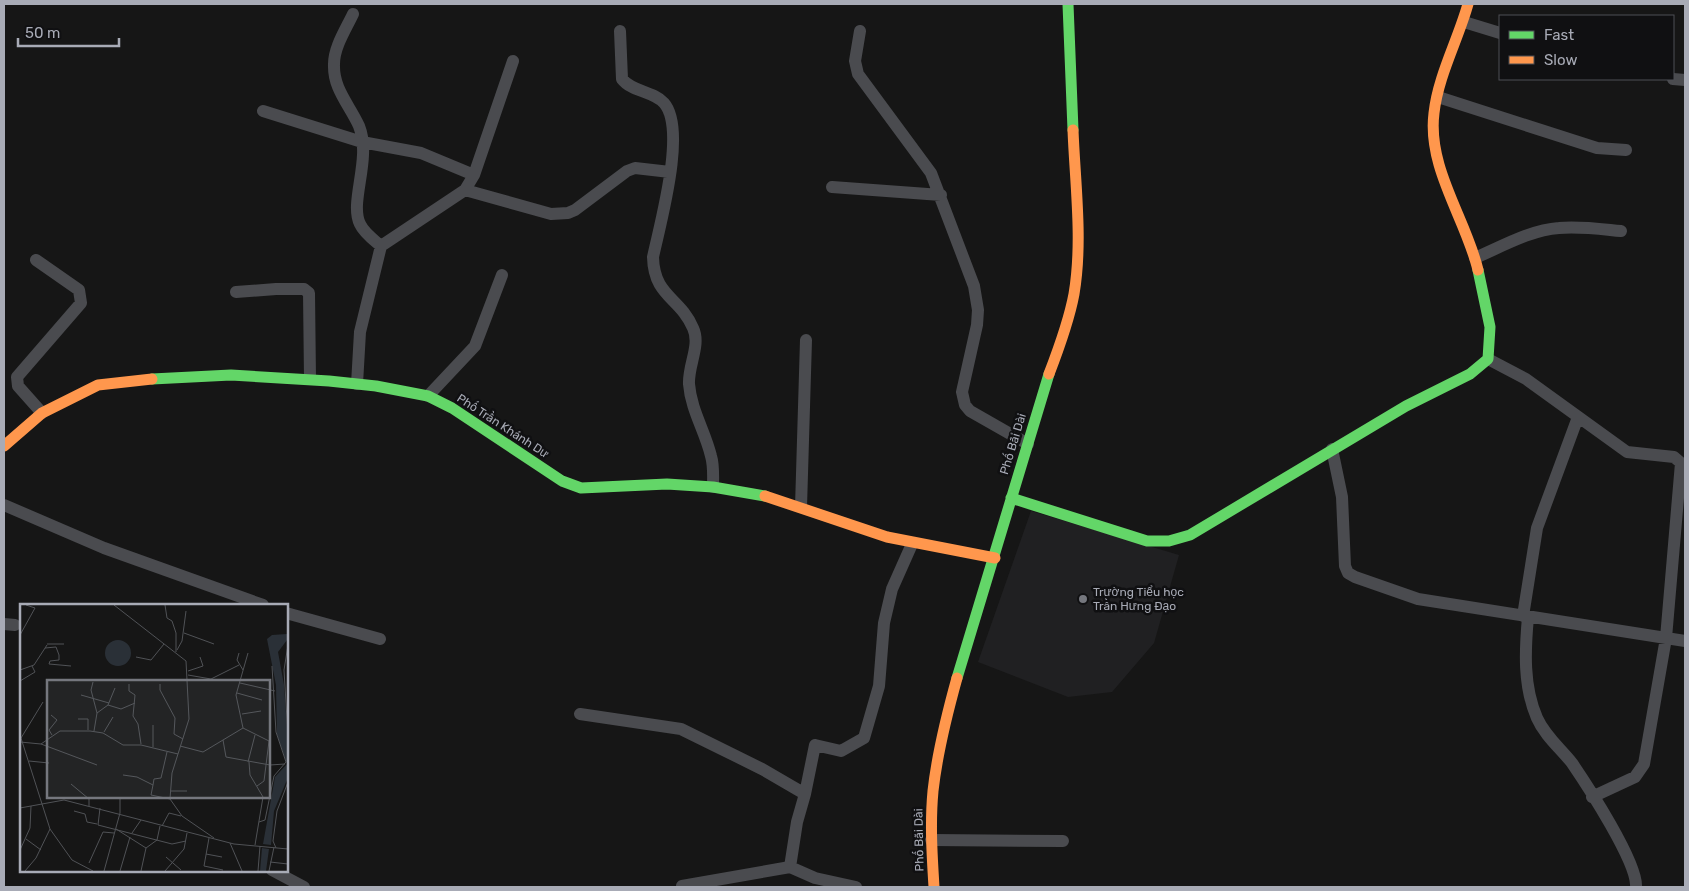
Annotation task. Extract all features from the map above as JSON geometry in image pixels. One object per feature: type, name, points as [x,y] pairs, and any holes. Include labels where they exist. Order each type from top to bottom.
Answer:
[{"type":"street","name":"Phố Bãi Dài","points":[[934,887],[931,840],[933,790],[950,703],[995,558],[1011,498],[1068,320],[1076,277],[1077,249],[1068,4]]},
{"type":"street","points":[[1011,498],[1147,541],[1169,541],[1190,536],[1407,405],[1469,373],[1488,359],[1491,339],[1490,326],[1475,258],[1452,199],[1436,146],[1433,114],[1464,22],[1468,4]]},
{"type":"street","points":[[353,14],[338,46],[334,61],[334,76],[337,87],[359,127],[362,142],[364,155],[358,217],[363,229],[381,246]]},
{"type":"street","points":[[1464,22],[1499,33]]},
{"type":"street","points":[[620,30],[622,79],[627,84],[658,98],[667,107],[674,144],[653,257],[654,268],[660,286],[693,328],[696,337],[689,381],[690,395],[712,458],[713,487]]},
{"type":"street","points":[[860,31],[855,61],[858,74],[924,162],[941,195],[974,286],[977,304],[977,325],[962,392],[965,405],[970,411],[1028,444]]},
{"type":"street","points":[[357,384],[360,332],[381,246],[465,190],[474,175],[513,60]]},
{"type":"street","points":[[1438,97],[1597,148],[1626,150]]},
{"type":"street","points":[[263,111],[362,142],[421,152],[474,175]]},
{"type":"street","points":[[465,190],[551,214],[560,214],[575,210],[627,171],[642,168],[670,172]]},
{"type":"street","points":[[832,188],[941,195]]},
{"type":"street","points":[[1475,258],[1528,236],[1557,228],[1574,227],[1621,231]]},
{"type":"street","points":[[36,260],[79,290],[81,298],[80,303],[17,377],[18,386],[42,413]]},
{"type":"street","points":[[428,396],[475,346],[502,276]]},
{"type":"street","points":[[236,292],[304,289],[309,293],[310,379]]},
{"type":"street","points":[[801,507],[806,340]]},
{"type":"street","points":[[1488,359],[1526,379],[1627,452],[1674,457],[1681,463],[1666,638],[1644,764],[1635,777],[1592,797]]},
{"type":"street","name":"Phố Trần Khánh Dư","points":[[4,446],[42,413],[98,386],[137,379],[231,375],[310,379],[357,384],[428,396],[452,408],[562,481],[581,488],[667,484],[713,487],[774,498],[879,535],[912,544],[995,558]]},
{"type":"street","points":[[1578,418],[1540,521],[1525,616],[1526,674],[1537,718],[1549,738],[1571,763],[1592,797],[1629,861],[1637,880],[1636,887]]},
{"type":"street","points":[[1332,450],[1342,497],[1348,573],[1378,586],[1418,599],[1685,641]]},
{"type":"street","points":[[4,505],[104,548],[261,604]]},
{"type":"street","points":[[790,867],[797,822],[815,745],[840,751],[864,738],[879,686],[884,623],[892,589],[912,544]]},
{"type":"street","points":[[288,614],[380,638]]},
{"type":"street","points":[[580,714],[680,729],[762,769],[805,794]]},
{"type":"street","points":[[931,840],[1062,841]]},
{"type":"street","points":[[682,886],[790,867],[815,878],[856,887]]},
{"type":"street","points":[[274,871],[304,887]]},
{"type":"shaded area","name":"Trường Tiểu học Trần Hưng Đạo","points":[[1031,511],[1179,555],[1154,643],[1112,692],[1068,697],[978,662]]},
{"type":"traffic: fast","points":[[1068,4],[1073,130]]},
{"type":"traffic: fast","points":[[1011,498],[1147,541],[1169,541],[1190,535],[1406,406],[1470,374],[1488,359],[1490,327],[1478,270]]},
{"type":"traffic: fast","points":[[957,678],[1049,374]]},
{"type":"traffic: fast","points":[[152,379],[231,375],[376,386],[428,396],[452,408],[562,481],[581,488],[667,484],[713,487],[765,496]]},
{"type":"traffic: slow","points":[[1468,4],[1436,99],[1433,133],[1436,154],[1442,173],[1478,270]]},
{"type":"traffic: slow","points":[[1049,374],[1069,314],[1077,274],[1078,212],[1073,130]]},
{"type":"traffic: slow","points":[[4,446],[42,413],[98,385],[152,379]]},
{"type":"traffic: slow","points":[[765,496],[887,537],[995,558]]},
{"type":"traffic: slow","points":[[934,887],[931,827],[933,791],[943,734],[957,678]]},
{"type":"place","name":"Trường Tiểu học Trần Hưng Đạo","points":[[1083,599]]}]
